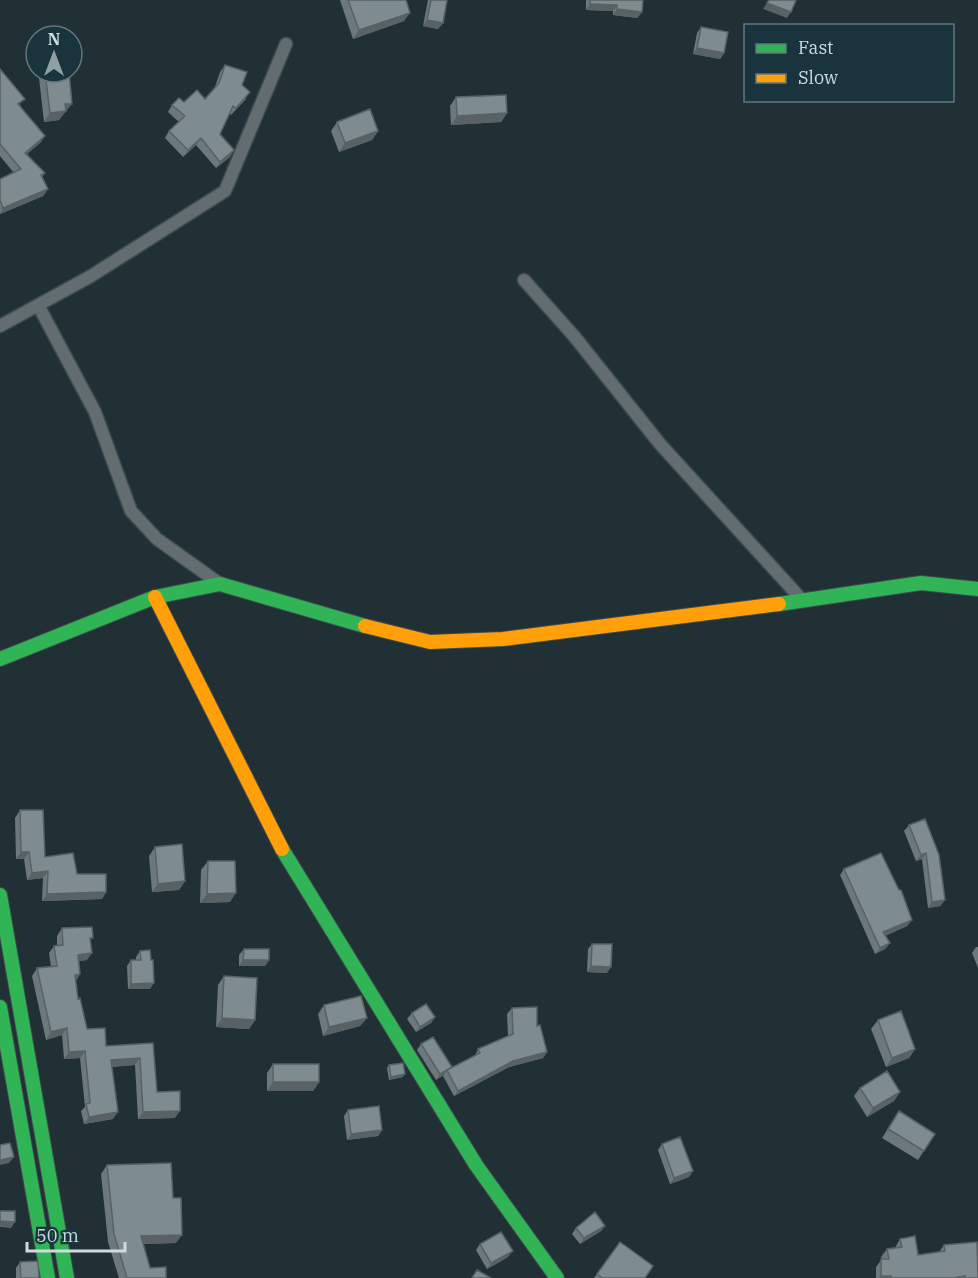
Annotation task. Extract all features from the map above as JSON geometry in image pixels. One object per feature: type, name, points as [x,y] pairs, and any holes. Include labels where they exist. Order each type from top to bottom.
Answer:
[{"type":"street","points":[[0,326],[91,276],[225,191],[286,44]]},
{"type":"street","points":[[524,280],[574,336],[660,444],[803,601]]},
{"type":"street","points":[[38,305],[94,412],[131,511],[157,539],[220,584],[385,632],[430,642],[503,639],[803,601],[921,583],[978,590]]},
{"type":"street","points":[[0,659],[155,597],[220,584]]},
{"type":"street","points":[[155,597],[287,859],[476,1165],[557,1278]]},
{"type":"street","points":[[0,895],[67,1278]]},
{"type":"street","points":[[0,1007],[48,1278]]},
{"type":"building","points":[[348,0],[406,0],[410,13],[359,30]]},
{"type":"building","points":[[431,0],[447,0],[443,23],[427,20]]},
{"type":"building","points":[[590,0],[643,0],[642,12],[617,9],[617,5],[590,4]]},
{"type":"building","points":[[769,0],[796,0],[791,12],[767,3]]},
{"type":"building","points":[[701,27],[728,32],[724,53],[697,48]]},
{"type":"building","points":[[225,65],[247,72],[242,85],[250,92],[236,108],[233,106],[220,134],[234,150],[220,162],[201,138],[188,150],[169,131],[185,116],[172,105],[179,98],[184,102],[197,90],[205,99],[219,83]]},
{"type":"building","points":[[0,69],[25,99],[18,104],[45,136],[25,153],[45,173],[41,175],[48,189],[3,208],[0,200],[0,179],[21,169],[0,144]]},
{"type":"building","points":[[46,84],[70,84],[72,104],[65,104],[66,111],[50,113]]},
{"type":"building","points":[[506,95],[507,113],[457,116],[456,97]]},
{"type":"building","points":[[370,109],[378,131],[345,143],[337,122]]},
{"type":"building","points":[[20,810],[43,810],[45,857],[73,853],[77,874],[106,874],[106,892],[47,894],[48,871],[32,873],[29,852],[21,852]]},
{"type":"building","points":[[925,819],[939,855],[945,900],[932,902],[926,853],[921,855],[909,825]]},
{"type":"building","points":[[182,844],[185,881],[158,884],[155,847]]},
{"type":"building","points":[[881,853],[901,890],[912,920],[883,932],[890,943],[880,948],[844,869]]},
{"type":"building","points":[[208,861],[235,861],[236,893],[207,894]]},
{"type":"building","points":[[92,927],[93,938],[90,938],[92,953],[78,955],[80,974],[75,975],[78,999],[80,998],[87,1029],[105,1028],[106,1046],[153,1043],[157,1092],[180,1091],[180,1111],[143,1112],[140,1058],[111,1060],[118,1112],[89,1117],[86,1104],[90,1103],[85,1051],[69,1052],[67,1028],[51,1032],[37,968],[57,966],[54,946],[63,945],[62,928]]},
{"type":"building","points":[[592,944],[612,944],[611,967],[591,966]]},
{"type":"building","points":[[244,949],[269,949],[269,960],[243,960]]},
{"type":"building","points":[[150,950],[154,983],[131,984],[131,960],[141,960],[140,951]]},
{"type":"building","points":[[224,976],[257,978],[255,1020],[222,1018]]},
{"type":"building","points":[[361,996],[367,1018],[329,1027],[324,1005]]},
{"type":"building","points":[[426,1004],[435,1017],[420,1027],[412,1013]]},
{"type":"building","points":[[537,1007],[537,1026],[540,1025],[547,1052],[513,1061],[458,1091],[447,1070],[480,1053],[478,1049],[513,1034],[512,1008]]},
{"type":"building","points":[[901,1011],[915,1049],[892,1058],[878,1020]]},
{"type":"building","points":[[433,1037],[452,1067],[440,1074],[421,1044]]},
{"type":"building","points":[[403,1063],[405,1074],[391,1077],[389,1065]]},
{"type":"building","points":[[273,1064],[319,1064],[319,1082],[273,1082]]},
{"type":"building","points":[[887,1071],[900,1092],[873,1108],[860,1088]]},
{"type":"building","points":[[379,1106],[382,1130],[351,1134],[348,1110]]},
{"type":"building","points":[[899,1111],[935,1134],[924,1151],[888,1129]]},
{"type":"building","points":[[680,1137],[693,1171],[674,1178],[662,1144]]},
{"type":"building","points":[[10,1143],[14,1157],[0,1160],[0,1145]]},
{"type":"building","points":[[171,1163],[173,1198],[181,1198],[182,1235],[141,1236],[150,1268],[166,1267],[166,1278],[127,1278],[114,1234],[107,1165]]},
{"type":"building","points":[[0,1211],[15,1211],[15,1222],[0,1221]]},
{"type":"building","points":[[595,1212],[605,1226],[584,1238],[576,1228]]},
{"type":"building","points":[[501,1232],[513,1251],[491,1263],[480,1244]]},
{"type":"building","points":[[915,1236],[918,1255],[945,1251],[944,1245],[977,1242],[978,1278],[881,1276],[881,1259],[889,1259],[887,1249],[902,1247],[900,1239]]},
{"type":"building","points":[[620,1242],[653,1266],[645,1278],[603,1278],[597,1274]]},
{"type":"building","points":[[38,1261],[39,1278],[21,1278],[20,1262]]},
{"type":"building","points":[[477,1270],[491,1278],[472,1278]]},
{"type":"traffic: fast","points":[[779,604],[921,583],[978,589]]},
{"type":"traffic: fast","points":[[0,659],[155,597],[220,584],[365,626]]},
{"type":"traffic: fast","points":[[282,849],[476,1165],[557,1278]]},
{"type":"traffic: fast","points":[[0,895],[67,1278]]},
{"type":"traffic: fast","points":[[0,1007],[48,1278]]},
{"type":"traffic: slow","points":[[155,597],[282,849]]},
{"type":"traffic: slow","points":[[365,626],[430,642],[503,639],[779,604]]}]
